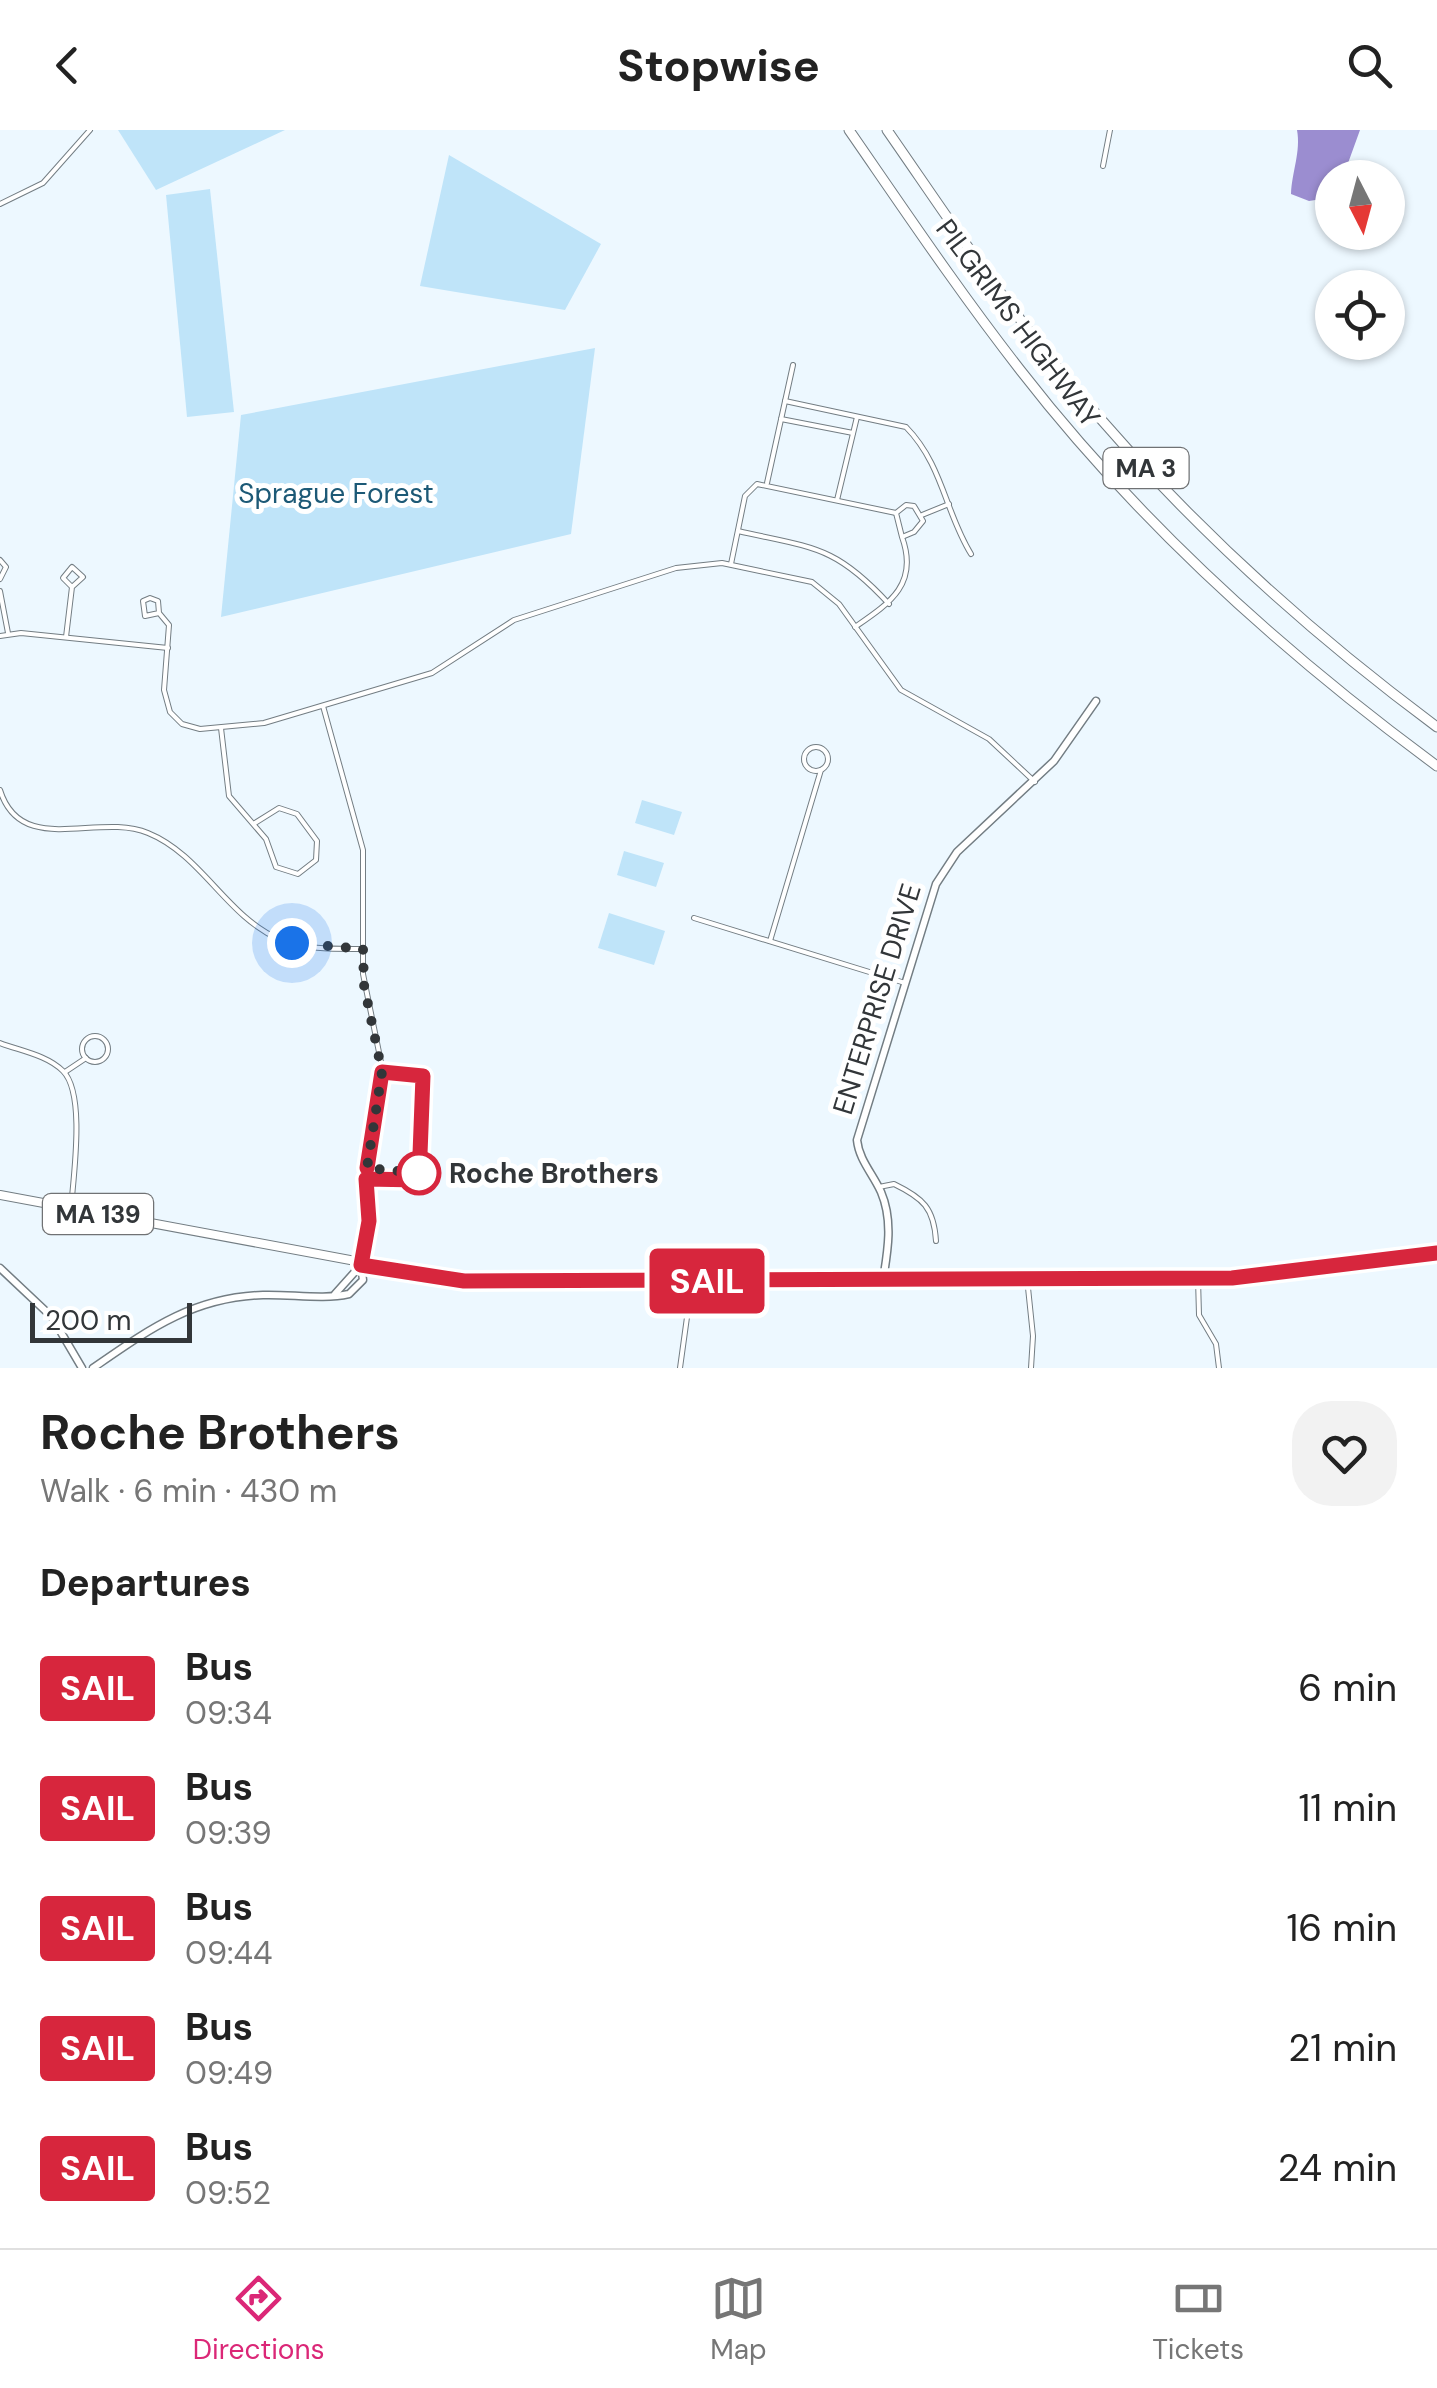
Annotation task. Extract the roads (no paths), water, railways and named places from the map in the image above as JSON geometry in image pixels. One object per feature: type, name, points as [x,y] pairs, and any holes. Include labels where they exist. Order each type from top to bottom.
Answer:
[{"type":"highway","name":"PILGRIMS HIGHWAY","points":[[849,130],[1022,372],[1130,498],[1255,620],[1437,766]]},
{"type":"highway","name":"PILGRIMS HIGHWAY","points":[[887,130],[1026,327],[1133,455],[1273,595],[1437,727]]},
{"type":"main road","name":"MA 139","points":[[0,1195],[361,1265],[464,1281],[1260,1277],[1437,1253]]},
{"type":"street","points":[[0,204],[50,177],[90,130]]},
{"type":"street","points":[[1103,166],[1110,130]]},
{"type":"street","points":[[767,484],[793,366]]},
{"type":"street","points":[[785,401],[906,426],[919,440],[948,493],[948,504],[971,554]]},
{"type":"street","points":[[836,501],[857,417]]},
{"type":"street","points":[[781,419],[853,433]]},
{"type":"street","points":[[731,564],[750,487],[767,484],[896,514]]},
{"type":"street","points":[[922,515],[948,504]]},
{"type":"street","points":[[896,514],[906,506],[922,515]]},
{"type":"street","points":[[854,627],[889,604],[906,578],[908,557],[896,514]]},
{"type":"street","points":[[902,537],[921,526],[922,515]]},
{"type":"street","points":[[738,531],[840,558],[856,568],[889,604]]},
{"type":"street","points":[[0,560],[6,572],[0,579]]},
{"type":"street","points":[[159,613],[144,616],[143,601],[156,599],[159,613],[169,625],[164,690],[170,712],[191,728],[221,727],[264,723],[432,673],[514,620],[574,604],[676,568],[731,564],[812,582],[840,604],[901,690],[989,739],[1035,782]]},
{"type":"street","points":[[66,637],[72,586]]},
{"type":"street","points":[[0,591],[8,634]]},
{"type":"street","points":[[0,636],[66,637],[168,648]]},
{"type":"street","name":"ENTERPRISE DRIVE","points":[[883,1280],[889,1234],[879,1187],[859,1154],[857,1140],[946,866],[1035,782],[1096,701]]},
{"type":"street","points":[[92,1368],[162,1320],[194,1306],[255,1295],[334,1295],[357,1290],[364,1275],[361,1265],[369,1221],[367,1168],[382,1072],[364,985],[363,850],[323,706]]},
{"type":"street","points":[[221,727],[229,796],[255,823],[276,867],[298,874],[316,860],[317,841],[297,814],[279,808],[255,823]]},
{"type":"street","points":[[770,941],[828,756],[820,747],[811,748],[805,764],[814,771],[821,770]]},
{"type":"street","points":[[0,790],[8,810],[30,828],[51,831],[114,824],[161,839],[188,858],[245,918],[279,939],[307,946],[363,949]]},
{"type":"street","points":[[694,918],[905,984]]},
{"type":"street","points":[[64,1072],[86,1058],[102,1060],[105,1041],[94,1036],[86,1040],[82,1047],[86,1058]]},
{"type":"street","points":[[0,1043],[48,1060],[64,1072],[75,1103],[71,1208]]},
{"type":"street","points":[[879,1187],[894,1184],[926,1202],[936,1242]]},
{"type":"street","points":[[334,1295],[361,1265]]},
{"type":"street","points":[[0,1268],[52,1317],[82,1368]]},
{"type":"street","points":[[1026,1278],[1033,1336],[1030,1368]]},
{"type":"street","points":[[1198,1278],[1199,1315],[1216,1344],[1219,1368]]},
{"type":"street","points":[[680,1368],[692,1281]]},
{"type":"place","name":"Roche Brothers","points":[[419,1173]]},
{"type":"park label","name":"Sprague Forest","points":[[336,493]]}]
